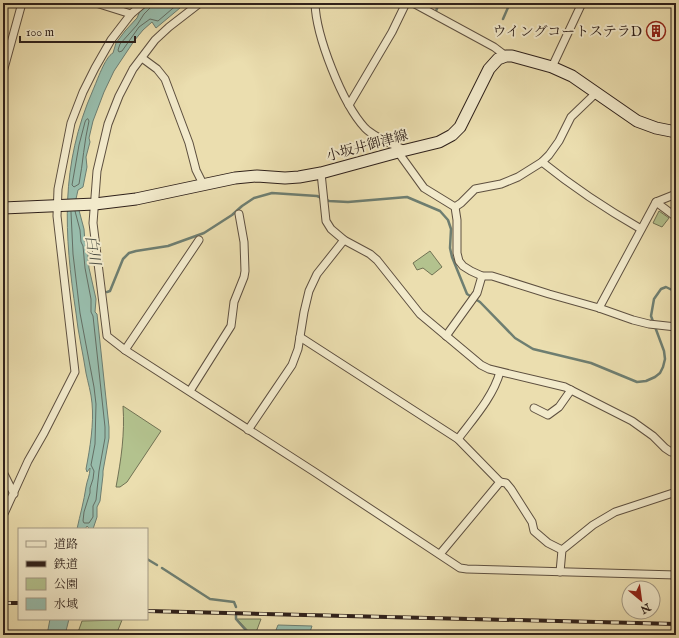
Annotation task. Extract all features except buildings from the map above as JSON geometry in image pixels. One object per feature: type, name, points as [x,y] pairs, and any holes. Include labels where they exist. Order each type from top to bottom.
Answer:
[{"type":"main road","points":[[506,56],[552,67],[572,76],[637,121],[656,128],[676,132]]},
{"type":"main road","name":"小坂井御津線","points":[[3,208],[93,204],[136,199],[235,178],[257,176],[285,178],[299,177],[321,173],[439,142],[452,135],[460,127],[489,69],[498,59],[506,56]]},
{"type":"street","points":[[3,72],[22,3]]},
{"type":"street","points":[[96,3],[131,14]]},
{"type":"street","points":[[3,516],[28,461],[44,433],[74,372],[62,269],[58,189],[71,123],[83,92],[111,40],[131,14],[144,3]]},
{"type":"street","points":[[200,3],[155,40],[133,70],[119,96],[108,124],[100,156],[93,204],[93,222],[107,336],[125,350],[460,568],[676,575]]},
{"type":"street","points":[[315,3],[317,21],[329,60],[339,87],[349,105],[365,128],[402,151],[424,188],[454,207],[457,220],[456,253],[463,266],[482,276],[492,276],[599,308],[633,320],[649,324],[676,326]]},
{"type":"street","points":[[349,105],[392,32],[406,3]]},
{"type":"street","points":[[413,3],[494,47],[506,56]]},
{"type":"street","points":[[552,67],[582,3]]},
{"type":"street","points":[[142,58],[157,69],[165,79],[189,143],[196,170],[203,184]]},
{"type":"street","points":[[454,207],[461,203],[475,189],[501,184],[518,177],[542,162],[559,141],[571,117],[596,93]]},
{"type":"street","points":[[542,162],[567,182],[599,204],[641,229]]},
{"type":"street","points":[[321,173],[326,222],[331,229],[344,240],[374,257],[420,314],[481,365],[500,372],[565,387],[632,421],[665,448],[671,452],[676,451]]},
{"type":"street","points":[[599,308],[656,202],[676,194]]},
{"type":"street","points":[[656,202],[676,217]]},
{"type":"street","points":[[190,391],[231,326],[234,302],[245,271],[244,242],[239,214]]},
{"type":"street","points":[[125,350],[199,240]]},
{"type":"street","points":[[248,430],[292,365],[298,349],[309,291],[317,274],[344,240]]},
{"type":"street","points":[[446,336],[477,293],[482,276]]},
{"type":"street","points":[[300,337],[458,439],[500,482],[506,483],[511,489],[532,522],[534,531],[548,543],[562,550]]},
{"type":"street","points":[[458,439],[484,403],[498,380],[500,372]]},
{"type":"street","points":[[534,408],[548,415],[559,407],[571,390]]},
{"type":"street","points":[[3,472],[13,496]]},
{"type":"street","points":[[440,554],[500,482]]},
{"type":"street","points":[[560,572],[562,550],[593,525],[615,512],[676,492]]},
{"type":"street","points":[[3,501],[13,496]]},
{"type":"green space","points":[[659,211],[669,218],[662,227],[653,223]]},
{"type":"green space","points":[[430,251],[442,267],[432,275],[423,268],[417,270],[413,263]]},
{"type":"green space","points":[[123,406],[161,431],[127,482],[120,487],[116,487],[122,447]]},
{"type":"green space","points":[[237,619],[261,619],[255,635],[252,635]]},
{"type":"green space","points":[[122,620],[116,635],[77,635],[82,621]]},
{"type":"water","points":[[150,3],[186,3],[156,28],[152,22],[143,30],[114,71],[93,121],[86,157],[87,167],[83,187],[78,190],[76,199],[84,229],[85,242],[87,244],[89,268],[96,299],[95,312],[97,314],[109,427],[109,438],[103,471],[100,501],[97,507],[97,517],[93,528],[89,528],[87,526],[86,528],[77,528],[90,471],[90,468],[87,472],[86,469],[91,436],[92,403],[78,328],[69,255],[67,228],[70,173],[82,118],[93,90],[107,59],[113,53],[116,43],[137,18],[140,11]]},
{"type":"water","points":[[50,620],[69,620],[65,635],[47,635]]},
{"type":"water","points":[[278,625],[312,626],[309,635],[274,635]]},
{"type":"waterway","points":[[436,11],[439,3]]},
{"type":"waterway","points":[[503,19],[510,3]]},
{"type":"waterway","points":[[107,292],[110,291],[123,259],[129,253],[168,246],[204,233],[232,215],[254,198],[272,193],[317,196],[329,201],[348,202],[407,197],[440,211],[448,220],[451,229],[450,248],[452,257],[467,294],[480,302],[515,338],[533,349],[591,363],[637,382],[646,381],[655,377],[660,373],[663,367],[665,359],[664,351],[651,316],[654,299],[661,289],[666,287],[676,292]]},
{"type":"waterway","points":[[148,560],[157,565]]},
{"type":"waterway","points":[[162,568],[210,599],[234,602],[236,607]]},
{"type":"waterway","points":[[236,615],[236,619],[250,635]]},
{"type":"railway","points":[[3,603],[18,603]]},
{"type":"railway","points":[[148,611],[676,624]]},
{"type":"place","name":"ウイングコートステラD","points":[[656,31]]},
{"type":"water label","name":"白川","points":[[93,250]]}]
